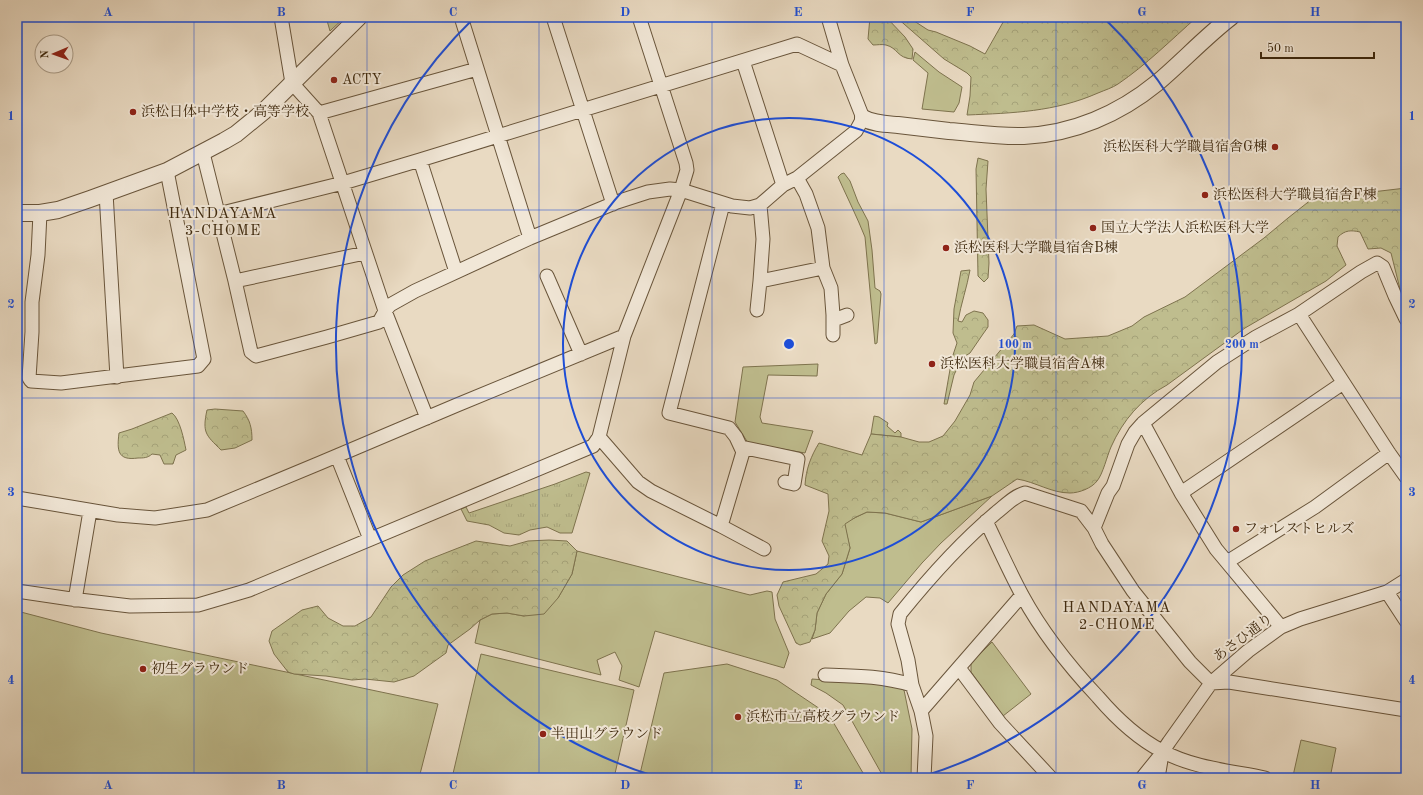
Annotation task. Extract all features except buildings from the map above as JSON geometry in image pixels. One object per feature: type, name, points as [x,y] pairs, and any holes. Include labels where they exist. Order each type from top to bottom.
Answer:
[{"type":"street","points":[[281,17],[292,83],[319,113],[385,311],[427,418]]},
{"type":"street","points":[[17,213],[40,213],[58,210],[167,171],[203,153],[236,134],[250,123],[359,17]]},
{"type":"street","points":[[460,17],[530,238]]},
{"type":"street","points":[[553,17],[613,204]]},
{"type":"street","points":[[17,590],[75,600],[130,606],[198,605],[249,590],[593,446],[599,438],[624,336],[681,190],[687,170],[639,17]]},
{"type":"street","points":[[828,17],[842,65],[863,118],[871,122],[1010,136],[1043,134],[1082,125],[1115,112],[1135,100],[1157,83],[1231,17]]},
{"type":"street","points":[[218,214],[343,183],[499,137],[797,44],[842,65]]},
{"type":"street","points":[[743,61],[783,185]]},
{"type":"street","points":[[319,113],[477,69]]},
{"type":"street","points":[[203,153],[251,352],[256,356],[379,322],[390,305],[415,291],[530,238],[613,204],[648,192],[670,189],[681,190],[724,204],[750,208],[760,205],[783,185],[797,178],[856,131],[863,118]]},
{"type":"street","points":[[420,160],[456,272]]},
{"type":"street","points":[[40,213],[38,256],[32,302],[29,378],[32,381],[61,383],[198,366],[204,359],[167,171]]},
{"type":"street","points":[[797,178],[806,194],[816,219],[823,268],[831,288],[834,320],[833,334]]},
{"type":"street","points":[[106,193],[117,377]]},
{"type":"street","points":[[721,526],[743,452],[736,437],[729,428],[669,413],[724,204]]},
{"type":"street","points":[[757,310],[763,239],[760,205]]},
{"type":"street","points":[[235,281],[365,253]]},
{"type":"street","points":[[1094,528],[1108,493],[1113,486],[1128,444],[1135,432],[1143,423],[1217,362],[1256,337],[1299,314],[1361,272],[1377,263],[1383,267],[1406,319]]},
{"type":"street","points":[[760,281],[823,268]]},
{"type":"street","points":[[547,276],[581,354]]},
{"type":"street","points":[[1299,314],[1406,477]]},
{"type":"street","points":[[834,320],[847,315]]},
{"type":"street","points":[[17,498],[118,516],[155,518],[207,510],[624,336]]},
{"type":"street","points":[[1181,493],[1343,383]]},
{"type":"street","points":[[1143,423],[1181,493],[1216,549],[1281,627]]},
{"type":"street","points":[[599,438],[638,482],[651,491],[764,549]]},
{"type":"street","points":[[741,448],[798,458],[794,484],[785,482]]},
{"type":"street","points":[[1227,562],[1315,507],[1389,453]]},
{"type":"street","points":[[337,456],[370,539]]},
{"type":"street","points":[[924,778],[926,736],[921,711],[912,685],[908,660],[898,624],[900,614],[943,564],[986,521],[1018,495],[1025,493],[1081,511],[1094,528],[1102,544],[1133,591],[1190,662],[1211,683],[1229,682],[1406,710]]},
{"type":"street","points":[[75,600],[90,511]]},
{"type":"street","points":[[986,521],[1022,596],[1057,649],[1090,689],[1126,726],[1149,744],[1178,759],[1265,778]]},
{"type":"street","name":"あさひ通り","points":[[1142,778],[1163,752],[1211,683],[1248,651],[1281,627],[1300,619],[1388,592],[1406,580]]},
{"type":"street","points":[[1388,592],[1406,621]]},
{"type":"street","points":[[921,711],[1022,596]]},
{"type":"street","points":[[959,668],[1000,723],[1051,778]]},
{"type":"street","points":[[825,675],[876,677],[892,679],[912,685]]},
{"type":"street","points":[[1158,778],[1163,752]]},
{"type":"green space","points":[[326,17],[345,17],[330,31]]},
{"type":"green space","points":[[870,17],[886,17],[905,37],[913,49],[912,59],[903,57],[890,46],[873,45],[868,39]]},
{"type":"green space","points":[[896,17],[908,17],[928,30],[970,46],[985,54],[1006,17],[1197,17],[1138,69],[1111,88],[1082,99],[1050,108],[1017,112],[967,115],[971,77],[944,59]]},
{"type":"green space","points":[[915,52],[939,72],[962,87],[959,103],[954,112],[922,109],[928,73],[913,60]]},
{"type":"green space","points":[[978,158],[988,161],[986,189],[989,263],[988,278],[984,282],[978,276],[976,169]]},
{"type":"green space","points":[[844,173],[850,181],[858,202],[868,221],[875,288],[880,291],[881,294],[877,343],[875,344],[865,237],[838,177]]},
{"type":"green space","points":[[1406,188],[1406,306],[1402,297],[1391,253],[1381,248],[1368,249],[1360,232],[1351,231],[1343,233],[1338,237],[1337,246],[1346,265],[1326,281],[1245,328],[1149,397],[1134,411],[1121,428],[1111,447],[1099,478],[1095,484],[1089,488],[1077,492],[1063,493],[1031,482],[1017,479],[992,496],[921,522],[885,513],[867,512],[845,524],[850,548],[842,574],[826,594],[817,613],[815,630],[810,642],[800,645],[796,643],[779,606],[777,595],[783,582],[816,574],[828,564],[829,556],[822,541],[829,511],[828,494],[805,485],[809,463],[819,443],[862,455],[871,434],[901,437],[919,442],[929,442],[943,436],[955,421],[970,395],[974,382],[1014,334],[1017,326],[1034,325],[1065,339],[1108,336],[1132,326],[1144,317],[1185,297],[1264,238],[1312,199]]},
{"type":"green space","points":[[970,270],[958,321],[962,322],[966,315],[974,311],[983,313],[988,320],[988,327],[970,353],[962,358],[954,375],[947,404],[944,404],[952,358],[957,343],[953,333],[954,309],[961,271]]},
{"type":"green space","points":[[818,364],[817,376],[768,375],[760,417],[762,423],[813,431],[805,453],[748,443],[735,422],[743,367]]},
{"type":"green space","points":[[215,409],[243,411],[250,424],[252,440],[235,448],[221,450],[212,441],[205,429],[207,410]]},
{"type":"green space","points":[[172,413],[177,420],[183,435],[186,450],[176,455],[173,464],[164,464],[160,455],[152,454],[145,458],[126,458],[122,456],[118,444],[119,433]]},
{"type":"green space","points":[[874,416],[879,417],[888,423],[887,426],[895,433],[898,430],[901,433],[901,437],[871,434]]},
{"type":"green space","points":[[586,472],[590,473],[572,533],[560,533],[547,527],[530,530],[519,535],[504,533],[489,525],[467,521],[461,509],[466,507],[469,513]]},
{"type":"green space","points":[[992,496],[941,543],[888,603],[880,598],[866,597],[849,611],[830,633],[812,639],[815,630],[817,613],[826,594],[842,574],[850,548],[844,523],[867,512],[885,513],[921,522]]},
{"type":"green space","points":[[476,541],[510,546],[528,541],[567,541],[577,551],[572,574],[558,598],[544,614],[524,616],[507,613],[492,614],[480,620],[448,645],[446,653],[414,676],[394,682],[365,679],[352,680],[326,676],[294,674],[288,672],[274,654],[269,641],[272,631],[302,610],[318,606],[328,618],[343,626],[355,626],[371,617],[391,587],[403,575],[425,561]]},
{"type":"green space","points":[[577,551],[750,595],[767,591],[772,592],[775,619],[789,653],[784,668],[655,631],[639,687],[619,680],[622,666],[615,652],[597,660],[601,675],[475,643],[480,620],[492,614],[507,613],[524,616],[558,598],[572,574]]},
{"type":"green space","name":"初生グラウンド","points":[[17,611],[101,633],[438,704],[419,778],[17,778]]},
{"type":"green space","points":[[992,642],[1031,694],[1003,716],[971,672],[971,663]]},
{"type":"green space","name":"半田山グラウンド","points":[[481,654],[634,690],[614,778],[452,778]]},
{"type":"green space","name":"浜松市立高校グラウンド","points":[[727,664],[777,680],[829,715],[866,778],[639,778],[664,673]]},
{"type":"green space","points":[[812,679],[892,685],[904,690],[912,729],[911,778],[884,778],[843,705],[811,685]]},
{"type":"green space","points":[[1301,740],[1336,748],[1330,778],[1300,778],[1293,776]]},
{"type":"place","name":"ACTY","points":[[334,80]]},
{"type":"place","name":"浜松日体中学校・高等学校","points":[[133,112]]},
{"type":"place","name":"浜松医科大学職員宿舎G棟","points":[[1275,147]]},
{"type":"place","name":"浜松医科大学職員宿舎F棟","points":[[1205,195]]},
{"type":"place","name":"国立大学法人浜松医科大学","points":[[1093,228]]},
{"type":"place","name":"浜松医科大学職員宿舎B棟","points":[[946,248]]},
{"type":"place","name":"浜松医科大学職員宿舎A棟","points":[[932,364]]},
{"type":"place","name":"フォレストヒルズ","points":[[1236,529]]},
{"type":"place","name":"初生グラウンド","points":[[143,669]]},
{"type":"place","name":"浜松市立高校グラウンド","points":[[738,717]]},
{"type":"place","name":"半田山グラウンド","points":[[543,734]]},
{"type":"district","name":"HANDAYAMA 3-CHOME","points":[[223,222]]},
{"type":"district","name":"HANDAYAMA 2-CHOME","points":[[1117,616]]}]
